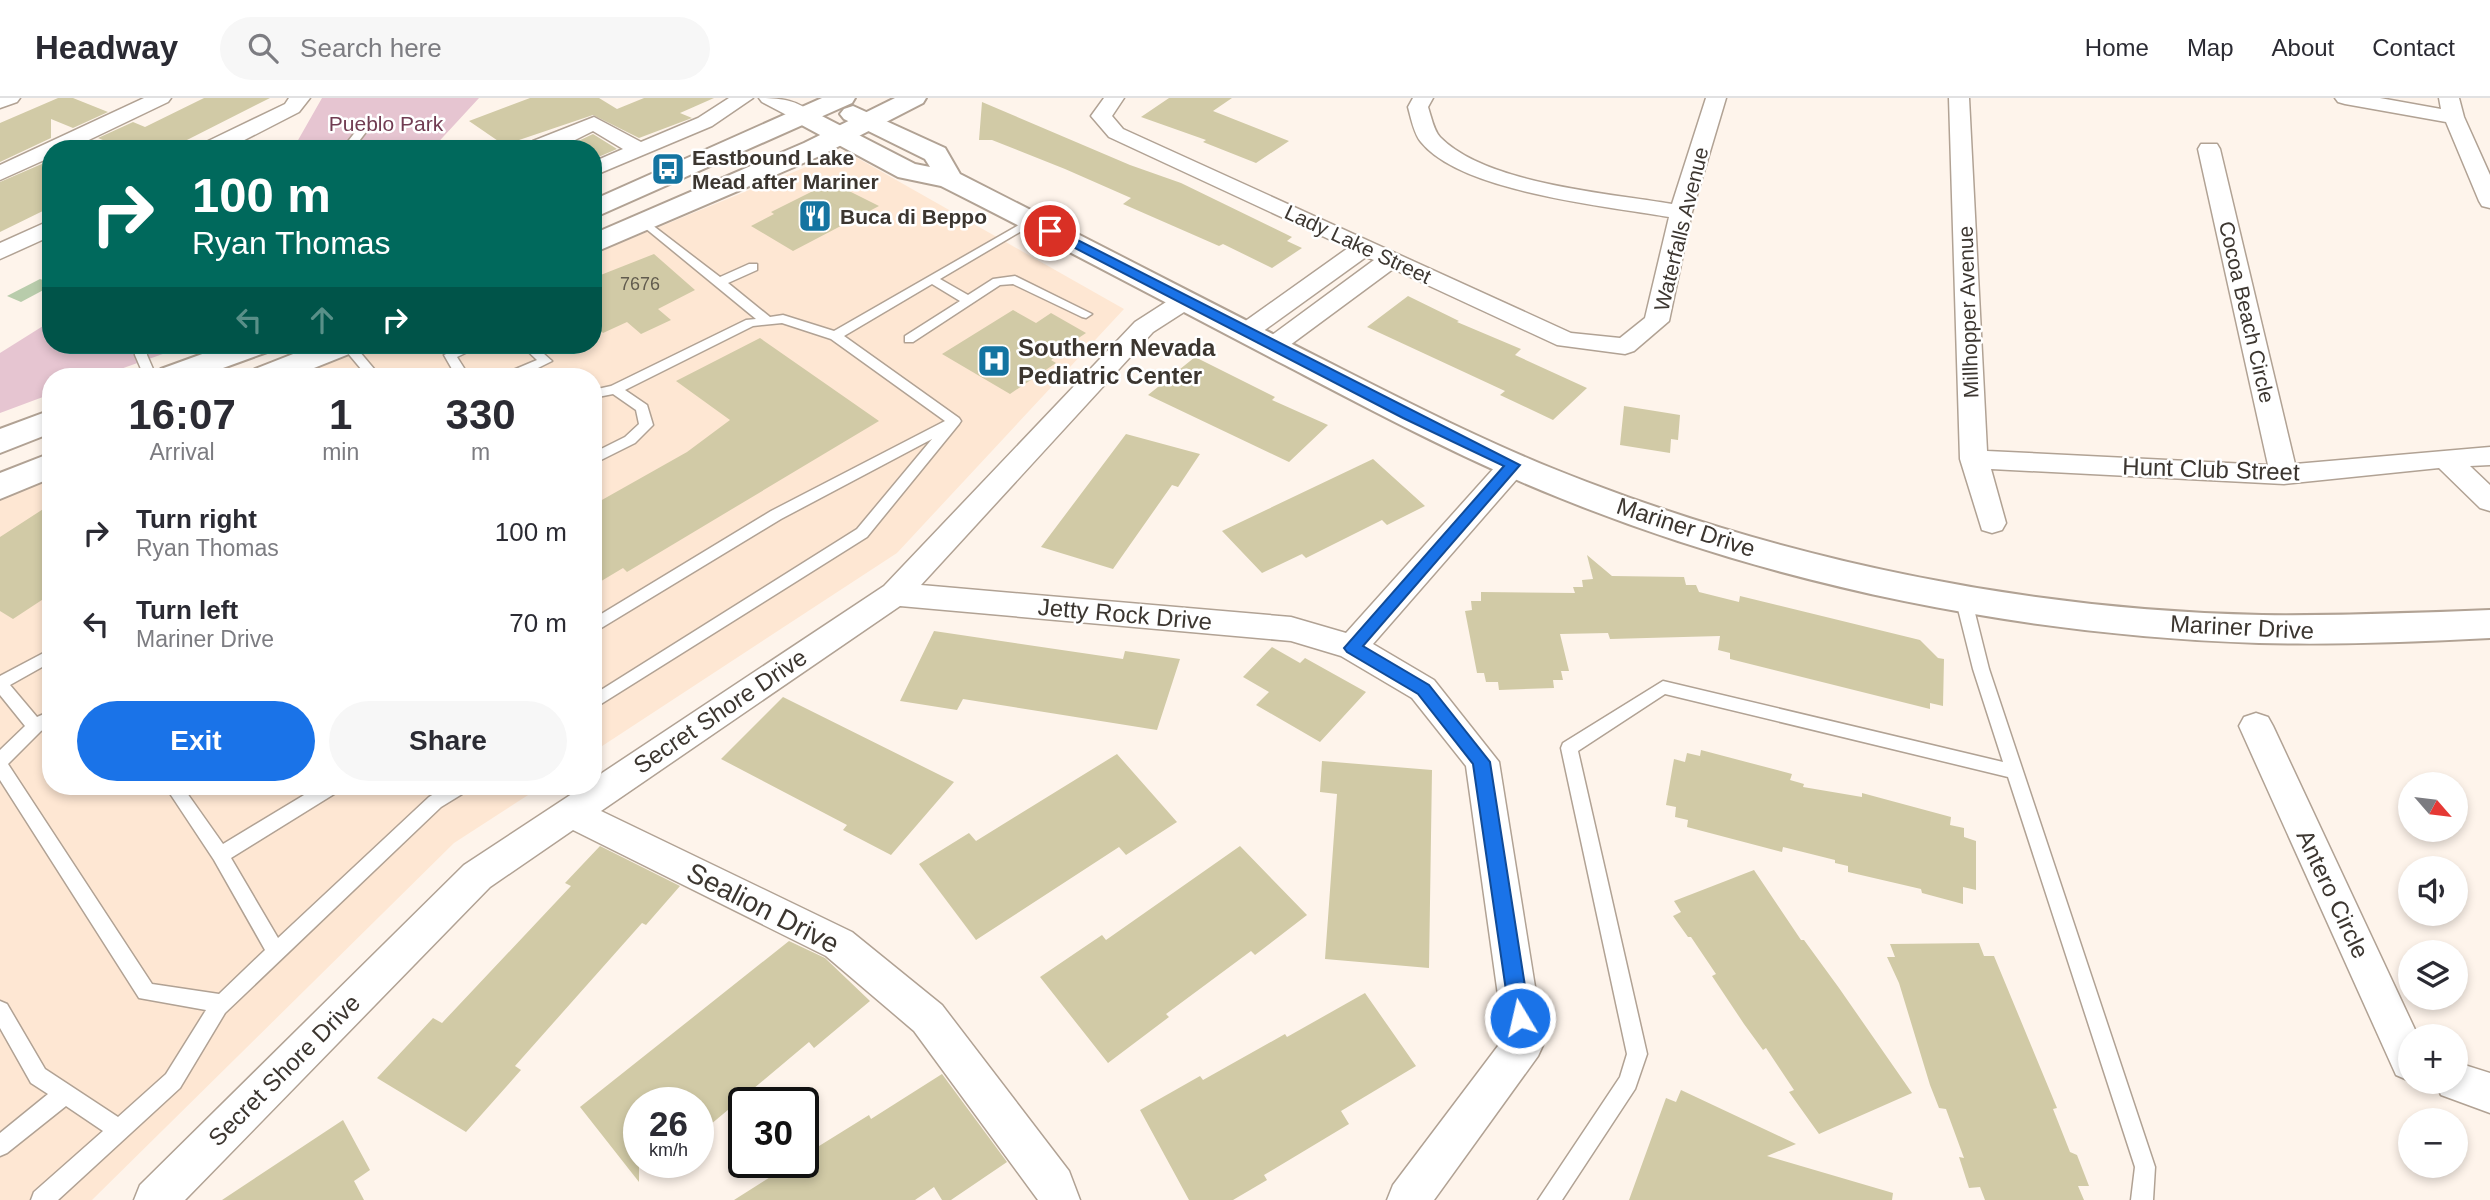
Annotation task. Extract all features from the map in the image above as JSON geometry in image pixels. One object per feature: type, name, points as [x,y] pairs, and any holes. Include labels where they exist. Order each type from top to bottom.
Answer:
[{"type":"street","points":[[0,102],[10,98]]},
{"type":"street","points":[[70,140],[161,98]]},
{"type":"street","points":[[228,140],[292,108],[300,98]]},
{"type":"street","points":[[602,166],[723,113],[744,98]]},
{"type":"street","name":"Mariner Drive","points":[[769,98],[825,104],[869,121],[936,154],[949,179]]},
{"type":"street","points":[[602,240],[841,136],[914,98]]},
{"type":"street","points":[[1423,98],[1418,107],[1430,139],[1469,167],[1529,186],[1681,212]]},
{"type":"street","name":"Waterfalls Avenue","points":[[1625,346],[1657,321],[1681,212],[1716,98]]},
{"type":"street","name":"Millhopper Avenue","points":[[1959,98],[1974,459],[1992,523]]},
{"type":"street","points":[[2345,98],[2452,108],[2490,201]]},
{"type":"street","points":[[602,206],[825,104]]},
{"type":"street","name":"Mariner Drive","points":[[825,104],[841,136],[907,171],[949,179],[1408,415],[1513,465],[1648,517],[1805,563],[1963,597],[2059,612],[2233,629],[2333,631],[2490,624]]},
{"type":"street","name":"Lady Lake Street","points":[[1108,107],[1116,133],[1566,340],[1625,346]]},
{"type":"street","points":[[555,140],[594,124],[640,150]]},
{"type":"street","name":"Cocoa Beach Circle","points":[[2209,149],[2284,475]]},
{"type":"street","points":[[0,173],[42,153]]},
{"type":"street","points":[[0,252],[42,231]]},
{"type":"street","points":[[1259,339],[1365,247]]},
{"type":"street","points":[[1259,339],[1391,259]]},
{"type":"street","name":"Secret Shore Drive","points":[[602,791],[895,594],[1143,327],[1186,300]]},
{"type":"street","points":[[194,368],[232,354]]},
{"type":"street","points":[[286,368],[322,354]]},
{"type":"street","points":[[0,442],[42,426]]},
{"type":"street","name":"Hunt Club Street","points":[[1974,459],[2284,475],[2445,457],[2490,456]]},
{"type":"street","points":[[2445,457],[2490,501]]},
{"type":"street","points":[[1352,648],[1513,465]]},
{"type":"street","points":[[0,487],[42,468]]},
{"type":"street","name":"Jetty Rock Drive","points":[[895,594],[1292,629],[1352,648],[1423,689],[1482,762],[1524,1043],[1408,1200]]},
{"type":"street","name":"Antero Circle","points":[[2256,726],[2398,1036]]},
{"type":"street","name":"Secret Shore Drive","points":[[155,1200],[477,876],[596,795]]},
{"type":"street","name":"Sealion Drive","points":[[571,812],[839,944],[928,1018],[1054,1186],[1059,1200]]},
{"type":"street","points":[[2468,1085],[2490,1093]]},
{"type":"lane","points":[[354,140],[364,128]]},
{"type":"lane","points":[[643,221],[766,321]]},
{"type":"lane","points":[[835,336],[1031,221]]},
{"type":"lane","points":[[718,283],[753,267]]},
{"type":"lane","points":[[931,279],[969,301]]},
{"type":"lane","points":[[909,339],[997,282],[1016,279],[1086,314]]},
{"type":"lane","points":[[602,392],[615,389],[751,323],[783,319],[835,336],[954,422]]},
{"type":"lane","points":[[353,354],[367,368]]},
{"type":"lane","points":[[453,354],[450,355],[457,368]]},
{"type":"lane","points":[[530,368],[546,361],[538,354]]},
{"type":"lane","points":[[602,454],[630,440],[646,425],[642,408],[615,389]]},
{"type":"lane","points":[[602,621],[776,515],[954,422]]},
{"type":"lane","points":[[602,697],[862,533],[954,422]]},
{"type":"lane","points":[[1963,597],[1982,668],[2145,1167],[2142,1200]]},
{"type":"lane","points":[[35,726],[0,684],[42,660]]},
{"type":"lane","points":[[1549,1200],[1628,1082],[1637,1054],[1569,748],[1664,687],[2016,772]]},
{"type":"lane","points":[[42,722],[0,763],[146,992],[222,1003]]},
{"type":"lane","points":[[179,795],[220,855],[275,950]]},
{"type":"lane","points":[[220,855],[318,795]]},
{"type":"lane","points":[[42,1200],[173,1081],[222,1003],[275,950],[435,802],[446,795]]},
{"type":"lane","points":[[0,1010],[38,1076],[120,1130]]},
{"type":"lane","points":[[0,1146],[65,1094]]},
{"type":"shaded area","points":[[845,151],[1124,309],[897,553],[602,746],[602,368],[313,368],[349,354],[602,354],[602,250]]},
{"type":"shaded area","points":[[42,280],[42,291],[21,302],[7,296]]},
{"type":"shaded area","points":[[42,477],[42,795],[528,795],[454,843],[92,1200],[0,1200],[0,497]]},
{"type":"green space","name":"Pueblo Park","points":[[322,98],[479,98],[440,140],[298,140]]},
{"type":"green space","points":[[42,327],[42,354],[163,354],[123,368],[42,368],[42,397],[0,413],[0,353]]},
{"type":"building","points":[[58,98],[73,98],[108,112],[73,128],[51,119],[51,138],[0,162],[0,123]]},
{"type":"building","points":[[204,98],[270,98],[187,140],[98,138],[133,122],[145,127]]},
{"type":"building","points":[[530,98],[599,98],[617,109],[644,98],[714,98],[680,113],[692,118],[639,138],[593,115],[519,140],[497,140],[469,121]]},
{"type":"building","points":[[1169,98],[1232,98],[1213,111],[1289,141],[1256,163],[1203,142],[1206,140],[1141,117]]},
{"type":"building","points":[[982,102],[1130,165],[1181,183],[1292,237],[1287,241],[1302,248],[1272,268],[1223,244],[1219,246],[1123,204],[1131,198],[1065,169],[992,140],[979,140]]},
{"type":"building","points":[[593,134],[617,149],[602,155],[602,140],[580,140]]},
{"type":"building","points":[[42,164],[42,211],[0,232],[0,182]]},
{"type":"building","name":"Buca di Beppo","points":[[831,182],[879,206],[793,251],[751,226],[774,214],[771,212]]},
{"type":"building","points":[[654,254],[695,290],[658,309],[671,320],[641,334],[627,322],[603,333],[602,274]]},
{"type":"building","points":[[1408,296],[1459,321],[1457,322],[1521,349],[1515,355],[1587,388],[1553,420],[1500,395],[1505,391],[1367,327]]},
{"type":"building","points":[[1013,310],[1036,323],[1051,313],[1086,333],[1071,343],[1074,345],[1051,360],[1056,363],[1010,394],[942,354]]},
{"type":"building","points":[[760,338],[879,421],[627,572],[623,568],[602,581],[602,500],[687,452],[730,420],[676,381]]},
{"type":"building","points":[[1195,357],[1275,397],[1272,400],[1328,425],[1289,462],[1148,395]]},
{"type":"building","points":[[1624,406],[1680,415],[1678,440],[1671,439],[1670,453],[1620,445]]},
{"type":"building","points":[[1126,434],[1200,454],[1178,487],[1172,485],[1113,569],[1041,547]]},
{"type":"building","points":[[1373,459],[1425,506],[1387,525],[1382,520],[1306,558],[1302,554],[1262,573],[1222,531]]},
{"type":"building","points":[[42,510],[42,600],[13,619],[0,611],[0,537]]},
{"type":"building","points":[[1587,555],[1612,576],[1684,577],[1686,585],[1696,585],[1699,592],[1739,602],[1740,596],[1920,640],[1938,658],[1944,659],[1943,706],[1930,703],[1930,709],[1730,659],[1730,653],[1718,650],[1720,636],[1610,639],[1608,633],[1560,634],[1569,671],[1561,671],[1563,680],[1553,680],[1554,688],[1499,690],[1498,682],[1486,682],[1484,673],[1477,673],[1465,611],[1472,610],[1471,601],[1481,601],[1481,592],[1575,593],[1573,587],[1583,587],[1582,580],[1593,579]]},
{"type":"building","points":[[934,631],[1123,659],[1125,651],[1180,659],[1157,730],[963,699],[957,710],[900,701]]},
{"type":"building","points":[[1272,647],[1300,663],[1305,658],[1366,692],[1320,742],[1256,705],[1269,692],[1243,677]]},
{"type":"building","points":[[783,697],[954,782],[891,855],[843,830],[847,825],[721,759]]},
{"type":"building","points":[[1701,750],[1792,774],[1790,780],[1804,784],[1803,787],[1862,797],[1862,793],[1951,817],[1950,825],[1964,828],[1964,837],[1976,841],[1976,890],[1963,887],[1963,904],[1922,893],[1921,889],[1848,872],[1848,866],[1835,863],[1835,860],[1783,847],[1782,852],[1687,827],[1688,820],[1675,817],[1676,807],[1666,805],[1674,759],[1685,762],[1687,753],[1700,756]]},
{"type":"building","points":[[1117,754],[1177,822],[1126,855],[1119,847],[976,940],[919,864],[969,833],[976,841]]},
{"type":"building","points":[[1322,761],[1432,770],[1429,968],[1325,959],[1337,794],[1320,792]]},
{"type":"building","points":[[600,846],[680,886],[646,925],[642,923],[515,1066],[521,1070],[466,1132],[377,1078],[433,1018],[442,1023],[571,886],[565,883]]},
{"type":"building","points":[[1240,846],[1307,915],[1255,955],[1251,951],[1166,1014],[1169,1017],[1108,1063],[1040,977],[1102,935],[1106,940]]},
{"type":"building","points":[[1754,870],[1801,940],[1804,940],[1839,988],[1912,1093],[1819,1134],[1789,1092],[1794,1090],[1766,1048],[1763,1050],[1744,1024],[1712,976],[1716,974],[1673,916],[1681,912],[1674,901]]},
{"type":"building","points":[[789,941],[825,958],[870,1001],[814,1048],[809,1042],[755,1087],[728,1087],[728,1110],[714,1122],[714,1087],[623,1087],[623,1162],[580,1107]]},
{"type":"building","points":[[1979,943],[1984,956],[1994,956],[2057,1108],[2053,1109],[2070,1152],[2077,1155],[2089,1186],[2078,1186],[2084,1200],[1985,1200],[1980,1187],[1969,1188],[1959,1157],[1964,1158],[1946,1109],[1939,1108],[1930,1085],[1899,983],[1887,957],[1895,957],[1890,944]]},
{"type":"building","points":[[1365,993],[1416,1066],[1341,1111],[1349,1124],[1264,1175],[1267,1180],[1233,1200],[1189,1200],[1140,1110],[1200,1076],[1203,1080],[1285,1034],[1287,1037]]},
{"type":"building","points":[[942,1074],[1007,1162],[951,1200],[942,1200],[934,1187],[915,1200],[734,1200],[769,1178],[819,1178],[819,1146],[869,1115],[871,1119]]},
{"type":"building","points":[[1681,1090],[1796,1144],[1767,1156],[1893,1193],[1892,1200],[1629,1200],[1666,1098],[1676,1102]]},
{"type":"building","points":[[343,1120],[370,1170],[354,1181],[364,1200],[222,1200]]},
{"type":"place","name":"Eastbound Lake Mead after Mariner","points":[[668,169]]},
{"type":"place","name":"Buca di Beppo","points":[[815,216]]},
{"type":"place","name":"Southern Nevada Pediatric Center","points":[[994,361]]},
{"type":"route","points":[[1050,231],[1408,415],[1513,465],[1352,648],[1423,689],[1482,762],[1520,1018]]}]
